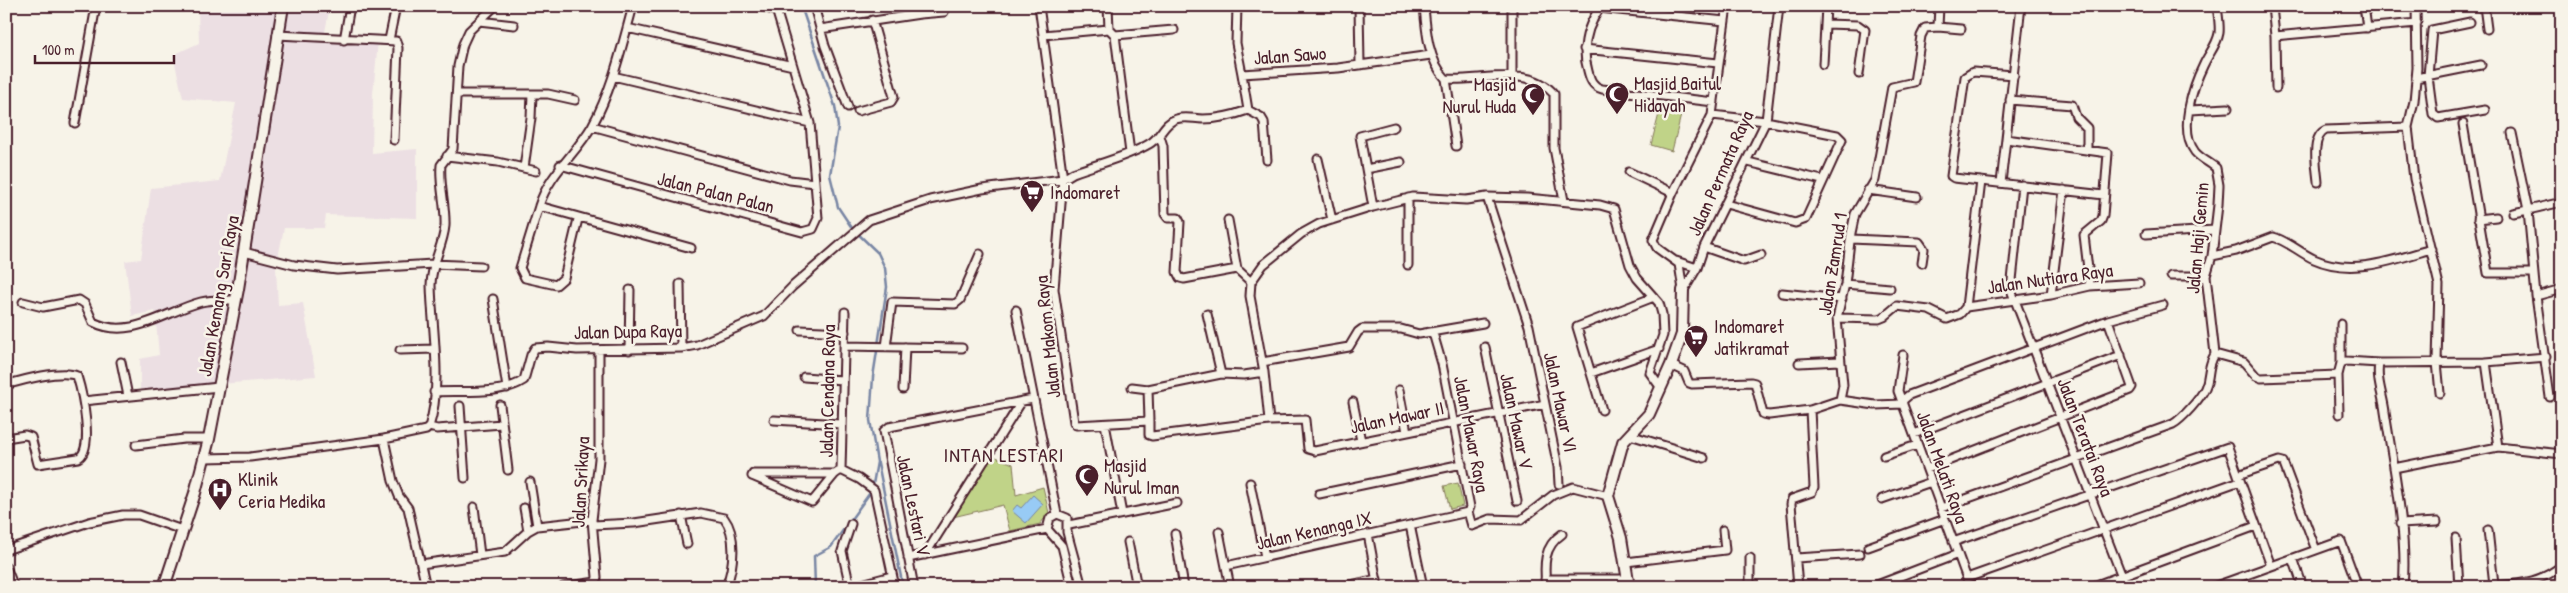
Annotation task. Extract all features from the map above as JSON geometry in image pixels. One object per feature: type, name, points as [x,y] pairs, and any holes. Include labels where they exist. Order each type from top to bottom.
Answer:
[{"type":"main road","name":"Jalan Kemang Sari Raya","points":[[164,587],[195,493],[209,439],[236,300],[283,6]]},
{"type":"main road","points":[[1628,583],[1621,538],[1608,496],[1623,442],[1649,414],[1671,365],[1682,334],[1683,290]]},
{"type":"street","points":[[75,123],[96,6]]},
{"type":"street","points":[[344,40],[350,6]]},
{"type":"street","points":[[389,40],[396,6]]},
{"type":"street","points":[[433,428],[435,349],[431,284],[433,264],[445,228],[440,170],[443,159],[453,149],[458,66],[463,44],[469,31],[495,6]]},
{"type":"street","points":[[578,218],[564,278],[560,283],[556,285],[525,278],[520,268],[542,196],[560,165],[592,126],[613,76],[633,6]]},
{"type":"street","points":[[760,6],[775,8]]},
{"type":"street","points":[[814,6],[820,30],[848,106]]},
{"type":"street","name":"Jalan Makom Raya","points":[[1040,6],[1063,179],[1054,278],[1074,422],[1076,425],[1105,424]]},
{"type":"street","points":[[1108,6],[1109,29],[1115,35],[1130,152]]},
{"type":"street","points":[[1237,6],[1236,44],[1242,74]]},
{"type":"street","points":[[1359,6],[1360,65]]},
{"type":"street","points":[[1424,6],[1431,55],[1437,70],[1446,79],[1456,146]]},
{"type":"street","points":[[1512,6],[1510,42],[1512,76]]},
{"type":"street","points":[[1683,290],[1680,269],[1657,248],[1653,240],[1673,193],[1712,115],[1727,6]]},
{"type":"street","name":"Jalan Permata Raya","points":[[1683,290],[1697,268],[1704,247],[1748,162],[1766,121],[1779,6]]},
{"type":"street","points":[[1823,64],[1826,6]]},
{"type":"street","points":[[1939,6],[1938,26],[1961,29]]},
{"type":"street","points":[[2000,183],[2021,6]]},
{"type":"street","name":"Jalan Haji Gemin","points":[[2077,459],[2181,420],[2205,388],[2208,365],[2215,354],[2206,276],[2212,256],[2219,185],[2218,172],[2194,151],[2189,141],[2190,110],[2195,85],[2204,63],[2215,45],[2219,32],[2217,6]]},
{"type":"street","points":[[2272,6],[2275,36],[2276,88]]},
{"type":"street","points":[[2364,6],[2367,28]]},
{"type":"street","points":[[2416,6],[2419,32],[2416,78],[2408,127],[2414,179],[2439,285],[2437,362],[2440,393]]},
{"type":"street","points":[[2484,6],[2487,29]]},
{"type":"street","points":[[1714,102],[1602,89],[1592,83],[1584,58],[1584,48],[1590,24],[1600,7],[1725,21]]},
{"type":"street","name":"Jalan Palan Palan","points":[[560,165],[802,232],[810,231],[817,222],[810,123],[775,8]]},
{"type":"street","points":[[820,30],[872,20],[944,12]]},
{"type":"street","points":[[858,111],[891,102],[894,97],[872,20]]},
{"type":"street","points":[[479,21],[514,25]]},
{"type":"street","points":[[2470,22],[2432,30],[2428,76],[2434,117],[2438,118],[2485,110]]},
{"type":"street","points":[[1825,24],[1858,24],[1865,30],[1859,74]]},
{"type":"street","points":[[2275,36],[2417,24]]},
{"type":"street","name":"Jalan Zamrud 1","points":[[1840,400],[1843,390],[1838,318],[1855,214],[1875,180],[1892,87],[1909,85],[1914,82],[1922,32],[1925,28],[1938,26]]},
{"type":"street","points":[[627,28],[793,66]]},
{"type":"street","points":[[1043,35],[1109,29]]},
{"type":"street","points":[[1115,35],[1174,30]]},
{"type":"street","points":[[277,36],[396,41],[398,44],[394,140]]},
{"type":"street","points":[[1584,48],[1718,63]]},
{"type":"street","name":"Jalan Sawo","points":[[1248,110],[1242,74],[1360,65],[1431,55]]},
{"type":"street","points":[[2416,78],[2481,65]]},
{"type":"street","points":[[2014,76],[1973,72],[1965,78],[1951,176],[2104,194]]},
{"type":"street","points":[[613,76],[810,123]]},
{"type":"street","points":[[1446,79],[1512,76],[1543,84],[1554,94],[1554,148],[1564,201]]},
{"type":"street","points":[[457,94],[548,94],[576,100]]},
{"type":"street","points":[[524,168],[532,94]]},
{"type":"street","points":[[2010,100],[2072,105],[2076,116],[2087,128],[2087,150]]},
{"type":"street","points":[[2190,110],[2228,108]]},
{"type":"street","points":[[1063,179],[1148,145],[1160,136],[1163,128],[1178,118],[1204,119],[1231,116],[1248,110],[1261,116],[1264,122],[1267,160]]},
{"type":"street","points":[[1712,115],[1766,121],[1837,135],[1842,140],[1822,180],[1806,219],[1795,223],[1726,204]]},
{"type":"street","points":[[2463,124],[2488,273],[2532,273]]},
{"type":"street","points":[[592,126],[790,180],[815,183]]},
{"type":"street","points":[[1373,206],[1360,136],[1394,127]]},
{"type":"street","points":[[2318,182],[2316,139],[2320,132],[2326,130],[2408,127]]},
{"type":"street","points":[[2512,133],[2528,210],[2532,273],[2546,357],[2550,397]]},
{"type":"street","points":[[1160,136],[1163,146],[1165,214],[1168,218],[1178,218],[1180,222],[1177,272],[1180,278],[1184,279],[1237,269]]},
{"type":"street","points":[[2006,139],[2108,153],[2101,221],[2084,235],[2090,286]]},
{"type":"street","points":[[446,156],[536,171]]},
{"type":"street","points":[[1318,159],[1332,220]]},
{"type":"street","points":[[1366,170],[1401,162]]},
{"type":"street","points":[[1748,162],[1822,180]]},
{"type":"street","points":[[1629,172],[1673,193]]},
{"type":"street","name":"Jalan Dupa Raya","points":[[506,388],[524,380],[531,355],[535,348],[629,350],[681,348],[697,345],[764,316],[869,220],[930,200],[982,189],[1063,179]]},
{"type":"street","points":[[1838,318],[1879,319],[1897,306],[1929,310],[1946,319],[1960,314],[1966,307],[1981,181]]},
{"type":"street","points":[[2014,300],[2012,290],[2022,185]]},
{"type":"street","points":[[1868,190],[1917,197]]},
{"type":"street","points":[[2051,296],[2064,190]]},
{"type":"street","points":[[1148,389],[1149,435],[1152,436],[1269,421],[1264,372],[1250,296],[1251,282],[1263,265],[1301,234],[1332,220],[1373,206],[1408,198],[1466,200],[1488,197],[1600,204],[1614,209],[1630,265],[1637,278],[1659,303],[1662,314],[1664,335],[1650,373],[1661,388]]},
{"type":"street","name":"Jalan Mawar VI","points":[[1488,197],[1529,326],[1558,466],[1559,484]]},
{"type":"street","points":[[1408,198],[1408,265]]},
{"type":"street","points":[[2513,213],[2562,202]]},
{"type":"street","points":[[539,206],[691,248]]},
{"type":"street","points":[[2478,219],[2496,217]]},
{"type":"street","points":[[1228,220],[1237,269],[1251,282]]},
{"type":"street","points":[[2146,234],[2215,230]]},
{"type":"street","points":[[2212,256],[2236,251],[2273,237],[2313,259],[2334,266],[2359,267],[2431,249]]},
{"type":"street","points":[[1851,239],[1919,242],[1924,249],[1922,263]]},
{"type":"street","points":[[1704,247],[1744,261],[1761,255]]},
{"type":"street","points":[[244,252],[294,265],[337,270],[433,264],[481,266]]},
{"type":"street","points":[[884,347],[892,302],[958,302],[980,254]]},
{"type":"street","points":[[1672,260],[1697,268]]},
{"type":"street","points":[[2171,276],[2206,276]]},
{"type":"street","name":"Jalan Nutiara Raya","points":[[1966,307],[2051,296],[2090,286],[2139,283]]},
{"type":"street","points":[[680,284],[681,348]]},
{"type":"street","points":[[1845,284],[1890,288]]},
{"type":"street","points":[[2536,296],[2562,288]]},
{"type":"street","points":[[629,350],[630,290]]},
{"type":"street","points":[[1782,293],[1842,299]]},
{"type":"street","points":[[1602,410],[1577,327],[1654,297]]},
{"type":"street","points":[[434,392],[506,388],[493,299]]},
{"type":"street","points":[[23,302],[43,307],[79,300],[85,304],[93,322],[115,328],[143,325],[201,302],[236,300]]},
{"type":"street","name":"Jalan Teratai Raya","points":[[2014,300],[2035,347],[2126,587]]},
{"type":"street","points":[[1671,365],[1684,371],[1689,383],[1692,384],[1751,382],[1755,384],[1763,414],[1787,415],[1840,400],[1876,405],[1902,402],[1908,395],[2035,347],[2108,320],[2163,305]]},
{"type":"street","points":[[1016,310],[1057,514]]},
{"type":"street","name":"Jalan Cendana Raya","points":[[838,472],[845,312]]},
{"type":"street","points":[[1207,314],[1220,374]]},
{"type":"street","points":[[1927,469],[2130,390],[2132,387],[2108,320]]},
{"type":"street","points":[[1262,362],[1349,347],[1362,329],[1401,328],[1411,333],[1433,333],[1482,323]]},
{"type":"street","points":[[2339,414],[2338,375],[2341,363],[2341,324]]},
{"type":"street","points":[[800,330],[845,332]]},
{"type":"street","name":"Jalan Mawar Raya","points":[[1410,525],[1468,512],[1470,507],[1454,422],[1433,333]]},
{"type":"street","points":[[844,346],[962,348]]},
{"type":"street","points":[[903,389],[905,347]]},
{"type":"street","name":"Jalan Mawar V","points":[[1486,347],[1517,501]]},
{"type":"street","points":[[400,350],[435,349]]},
{"type":"street","points":[[1591,373],[1659,349]]},
{"type":"street","name":"Jalan Srikaya","points":[[563,587],[596,582],[597,563],[593,522],[599,459],[599,350]]},
{"type":"street","points":[[2215,354],[2244,362],[2256,376],[2261,378],[2338,375]]},
{"type":"street","name":"Jalan Melati Raya","points":[[1903,355],[1898,391],[1970,587]]},
{"type":"street","points":[[1914,434],[2121,355]]},
{"type":"street","points":[[2341,363],[2346,361],[2378,363],[2486,362],[2546,357]]},
{"type":"street","points":[[1799,363],[1840,360]]},
{"type":"street","points":[[121,362],[128,396]]},
{"type":"street","points":[[2486,362],[2498,447]]},
{"type":"street","points":[[2378,363],[2377,375],[2385,408],[2394,468],[2405,569],[2403,587]]},
{"type":"street","points":[[1132,387],[1148,389],[1220,374],[1244,375],[1264,372]]},
{"type":"street","points":[[6,385],[39,377],[72,374],[77,376],[83,401],[87,448],[83,456],[38,464],[31,437],[24,435],[6,438]]},
{"type":"street","points":[[804,377],[842,380]]},
{"type":"street","points":[[83,401],[219,387]]},
{"type":"street","points":[[1399,390],[1407,432]]},
{"type":"street","points":[[925,555],[1022,401],[1033,399]]},
{"type":"street","name":"Jalan Lestari V","points":[[914,587],[884,437],[885,430],[889,427],[1022,401]]},
{"type":"street","points":[[1352,402],[1361,441]]},
{"type":"street","points":[[500,404],[508,470]]},
{"type":"street","name":"Jalan Mawar II","points":[[1269,421],[1305,420],[1308,449],[1315,451],[1545,404]]},
{"type":"street","points":[[460,406],[465,478]]},
{"type":"street","points":[[1798,587],[1791,504],[1792,499],[1812,492],[1814,487],[1810,410]]},
{"type":"street","points":[[774,420],[841,424]]},
{"type":"street","points":[[1122,514],[1105,424],[1149,421]]},
{"type":"street","points":[[204,458],[250,457],[384,439],[433,428],[502,424]]},
{"type":"street","points":[[1630,435],[1704,458]]},
{"type":"street","points":[[136,445],[184,439],[209,439]]},
{"type":"street","points":[[384,439],[393,481],[399,496],[408,508],[426,587]]},
{"type":"street","points":[[1884,456],[1918,444]]},
{"type":"street","points":[[1953,542],[2090,493],[2228,447],[2271,566]]},
{"type":"street","points":[[2394,468],[2498,447],[2562,454]]},
{"type":"street","points":[[1941,508],[2077,459]]},
{"type":"street","points":[[1967,578],[2104,531],[2279,461],[2283,462],[2316,550]]},
{"type":"street","points":[[1319,494],[1462,464]]},
{"type":"street","points":[[838,472],[812,502],[752,476],[753,474],[838,472],[859,478],[874,490],[895,587]]},
{"type":"street","points":[[530,482],[537,526]]},
{"type":"street","points":[[1882,499],[1931,482]]},
{"type":"street","points":[[1250,483],[1264,558]]},
{"type":"street","points":[[1468,512],[1472,526],[1475,526],[1490,519],[1521,520],[1553,495],[1573,487],[1608,496]]},
{"type":"street","points":[[1069,525],[1177,503]]},
{"type":"street","points":[[474,507],[480,555]]},
{"type":"street","points":[[524,508],[528,531]]},
{"type":"street","points":[[421,564],[505,552],[528,531],[537,526],[593,522],[634,523],[681,515],[709,514],[724,518],[730,526],[731,573],[726,587]]},
{"type":"street","points":[[1057,514],[1065,516],[1069,525],[1067,532],[1081,585],[1069,586],[1062,546],[1048,529],[1050,518],[1057,514]]},
{"type":"street","points":[[6,550],[89,522],[123,515],[139,515],[182,530]]},
{"type":"street","points":[[681,515],[687,544]]},
{"type":"street","points":[[1868,547],[1945,519]]},
{"type":"street","points":[[2400,524],[2437,522]]},
{"type":"street","points":[[1071,544],[1073,532],[1081,523]]},
{"type":"street","points":[[851,524],[842,551],[850,587],[892,576]]},
{"type":"street","points":[[1410,525],[1423,587]]},
{"type":"street","name":"Jalan Kenanga IX","points":[[1226,566],[1410,525]]},
{"type":"street","points":[[2091,587],[2256,526]]},
{"type":"street","points":[[908,558],[1048,529]]},
{"type":"street","points":[[1626,562],[1725,550],[1723,530]]},
{"type":"street","points":[[2488,530],[2494,585]]},
{"type":"street","points":[[1218,532],[1230,587]]},
{"type":"street","points":[[1175,534],[1184,587]]},
{"type":"street","points":[[1341,587],[1377,583],[1368,534]]},
{"type":"street","points":[[1562,534],[1550,544],[1547,550],[1544,568],[1546,583],[1628,583]]},
{"type":"street","points":[[2456,538],[2459,587]]},
{"type":"street","points":[[2213,587],[2341,541],[2358,587]]},
{"type":"street","points":[[1128,542],[1137,587]]},
{"type":"street","points":[[1796,558],[1860,554]]},
{"type":"street","points":[[1877,585],[1958,554]]},
{"type":"street","points":[[1750,558],[1750,587]]},
{"type":"street","points":[[2293,558],[2304,587]]},
{"type":"street","points":[[2470,587],[2525,584],[2542,578],[2562,565]]},
{"type":"street","points":[[6,566],[14,587]]},
{"type":"shaded area","points":[[198,6],[330,6],[324,37],[378,41],[373,94],[372,153],[417,149],[417,218],[326,215],[324,228],[284,228],[276,268],[278,305],[303,303],[316,376],[140,391],[140,359],[159,355],[155,311],[132,316],[125,261],[141,259],[151,188],[220,181],[236,103],[183,98],[173,55],[199,43]]},
{"type":"green space","points":[[1660,110],[1681,115],[1672,151],[1651,145]]},
{"type":"green space","points":[[991,455],[1013,464],[1016,495],[1043,487],[1049,513],[1040,524],[1010,531],[1003,505],[953,517]]},
{"type":"green space","points":[[1458,483],[1463,506],[1450,509],[1444,486]]},
{"type":"water","points":[[1033,495],[1043,504],[1026,523],[1012,511],[1017,505],[1021,508]]},
{"type":"waterway","points":[[801,6],[835,106],[838,127],[830,175],[838,207],[852,228],[878,253],[885,268],[887,287],[873,377],[870,420],[877,462],[872,490],[831,547],[814,556],[815,587]]},
{"type":"waterway","points":[[878,463],[903,587]]},
{"type":"place","name":"Masjid Baitul Hidayah","points":[[1617,115]]},
{"type":"place","name":"Masjid Nurul Huda","points":[[1533,116]]},
{"type":"place","name":"Indomaret","points":[[1032,213]]},
{"type":"place","name":"Indomaret Jatikramat","points":[[1696,358]]},
{"type":"place","name":"Masjid Nurul Iman","points":[[1087,497]]},
{"type":"place","name":"Klinik Ceria Medika","points":[[220,511]]},
{"type":"district","name":"INTAN LESTARI","points":[[1004,455]]}]
